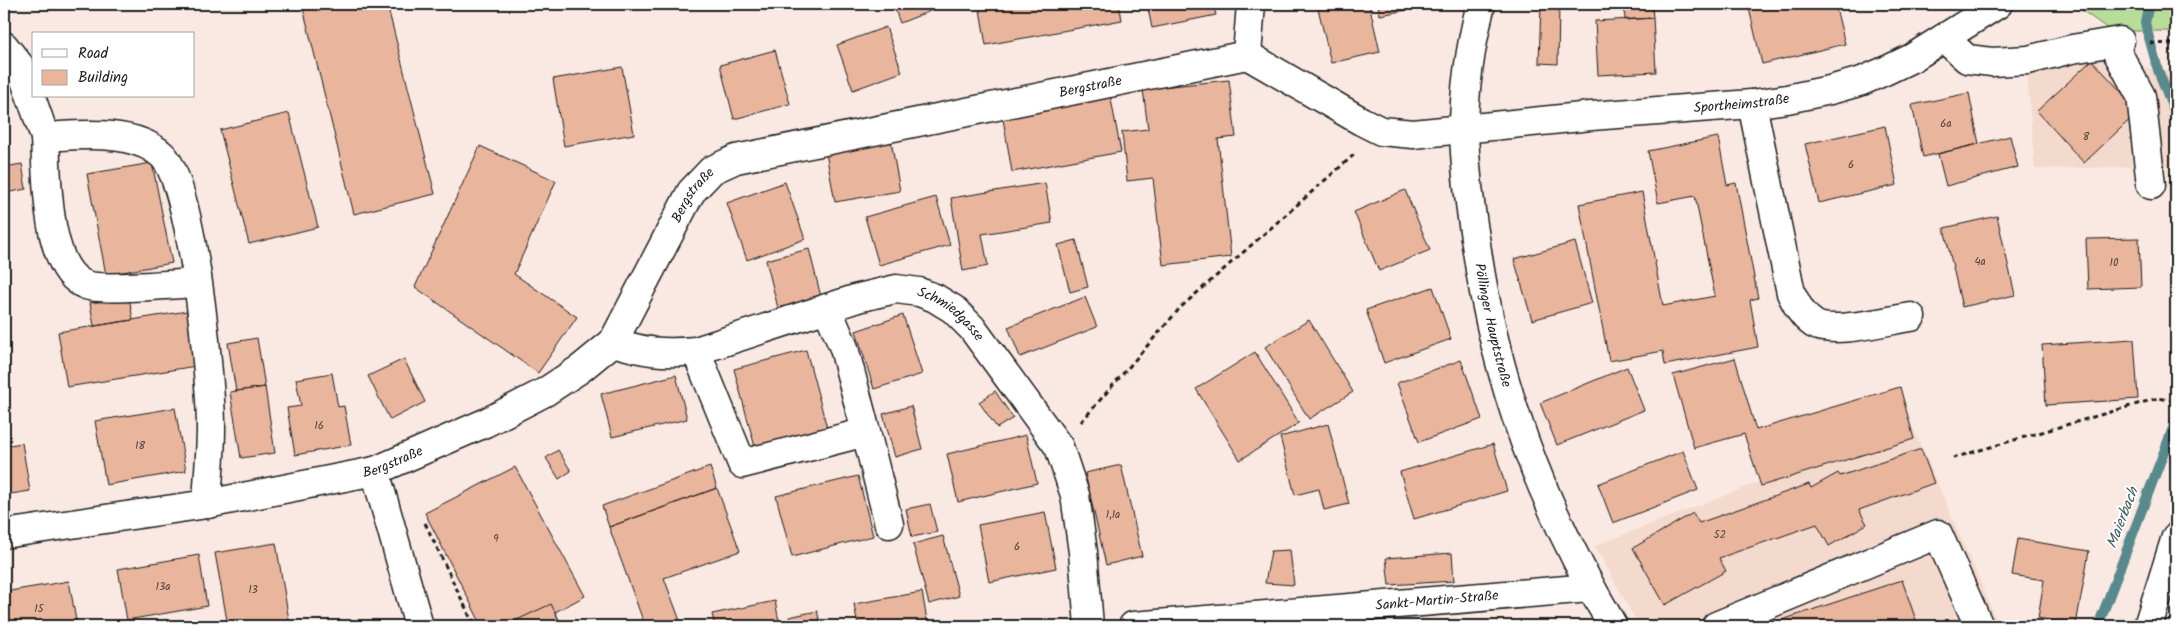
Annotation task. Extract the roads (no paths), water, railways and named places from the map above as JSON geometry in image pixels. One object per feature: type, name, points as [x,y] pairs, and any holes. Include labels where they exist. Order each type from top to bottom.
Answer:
[{"type":"street","points":[[1251,4],[1247,55],[1381,131],[1412,134],[1464,130]]},
{"type":"street","name":"Pöllinger Hauptstraße","points":[[1481,4],[1472,49],[1464,130],[1472,215],[1483,292],[1498,360],[1514,415],[1534,470],[1590,588],[1613,626]]},
{"type":"street","name":"Sportheimstraße","points":[[1464,130],[1591,116],[1752,104],[1830,90],[1862,81],[1912,58],[1998,4]]},
{"type":"street","points":[[1944,38],[1968,59],[1992,62],[2028,60],[2072,48],[2116,42],[2141,96],[2151,184]]},
{"type":"street","points":[[4,46],[20,66],[45,138],[53,230],[60,258],[69,273],[87,286],[196,283]]},
{"type":"street","name":"Bergstraße","points":[[4,534],[207,504],[375,471],[485,423],[545,392],[580,369],[613,342],[691,192],[712,170],[736,159],[1247,55]]},
{"type":"street","points":[[1752,104],[1791,293],[1800,311],[1815,325],[1832,329],[1911,317]]},
{"type":"street","points":[[45,138],[86,135],[122,137],[144,144],[162,154],[170,164],[178,181],[187,217],[206,343],[211,428],[207,504]]},
{"type":"street","name":"Schmiedgasse","points":[[613,342],[642,352],[670,353],[696,351],[858,298],[896,290],[920,292],[935,298],[953,310],[972,328],[1059,447],[1075,494],[1083,552],[1089,626]]},
{"type":"street","points":[[827,308],[844,348],[890,524]]},
{"type":"street","points":[[696,351],[742,464],[866,432]]},
{"type":"street","points":[[375,471],[419,626]]},
{"type":"street","points":[[1716,626],[1938,534],[1979,626]]},
{"type":"street","points":[[2148,626],[2176,537]]},
{"type":"street","name":"Sankt-Martin-Straße","points":[[1133,626],[1364,617],[1590,588]]},
{"type":"waterway","name":"Maierbach","points":[[2149,4],[2145,23],[2158,70],[2176,116]]},
{"type":"waterway","name":"Maierbach","points":[[2098,626],[2176,420]]}]
